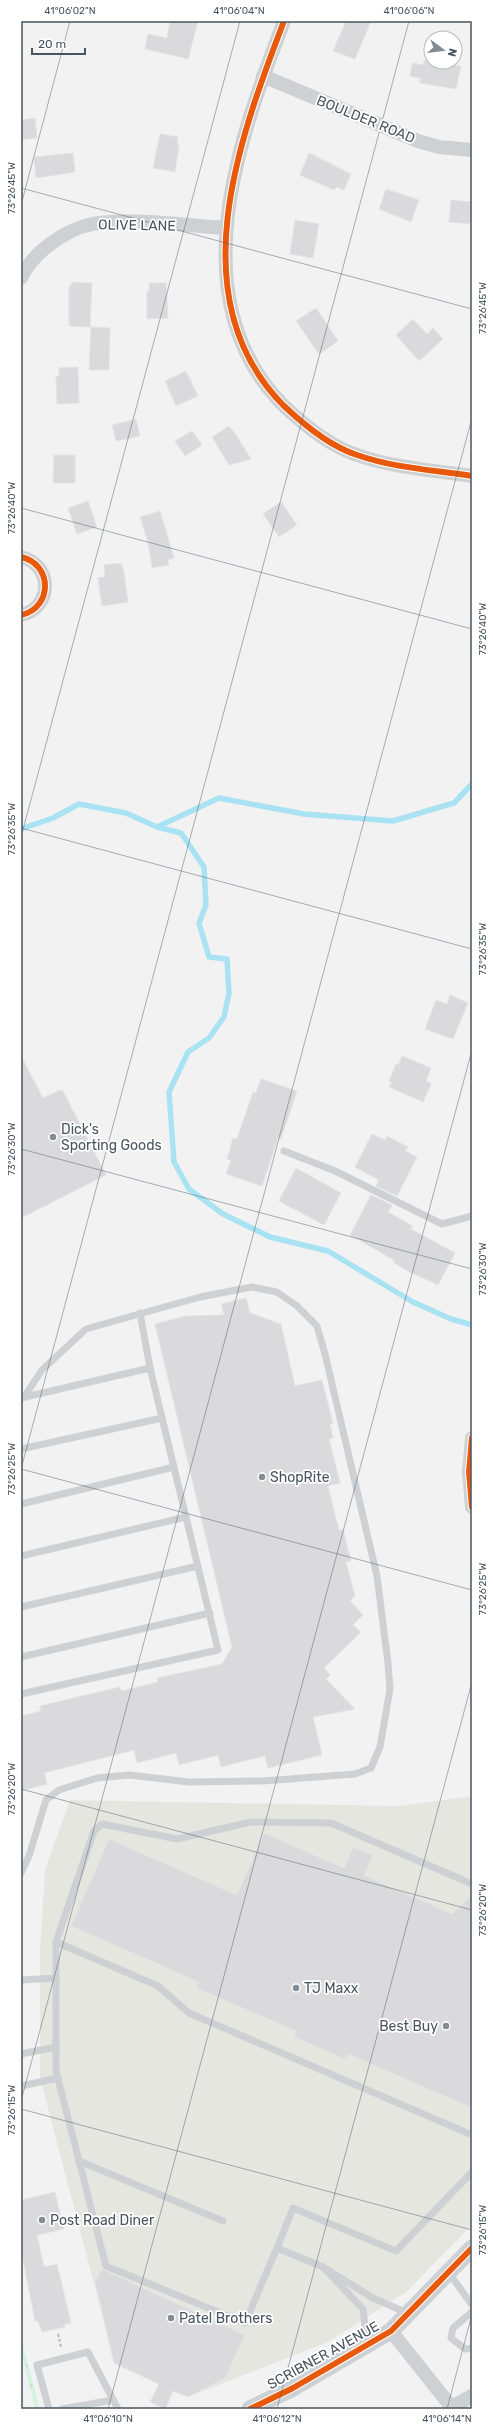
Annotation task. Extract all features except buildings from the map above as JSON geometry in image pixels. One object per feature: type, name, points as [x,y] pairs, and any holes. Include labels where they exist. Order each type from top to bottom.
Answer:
[{"type":"street","points":[[284,21],[263,76],[237,159],[228,204],[226,228],[229,291],[240,337],[260,377],[285,406],[328,441],[356,455],[398,466],[472,476]]},
{"type":"street","name":"BOULDER ROAD","points":[[263,76],[418,141],[440,147],[472,150]]},
{"type":"street","name":"OLIVE LANE","points":[[21,278],[32,260],[46,247],[78,228],[92,224],[124,222],[226,228]]},
{"type":"street","points":[[21,557],[37,565],[43,572],[46,585],[41,603],[30,612],[21,615]]},
{"type":"street","points":[[472,1438],[470,1472],[472,1507]]},
{"type":"street","name":"SCRIBNER AVENUE","points":[[250,2409],[293,2388],[391,2331],[472,2248]]},
{"type":"street","points":[[391,2331],[452,2408],[472,2396]]},
{"type":"lane","points":[[284,1151],[335,1171],[442,1224],[472,1216]]},
{"type":"lane","points":[[21,1874],[29,1856],[46,1800],[59,1790],[96,1778],[129,1775],[189,1782],[240,1781],[355,1774],[371,1768],[380,1747],[390,1689],[377,1576],[317,1326],[297,1306],[277,1292],[252,1287],[200,1297],[86,1329],[42,1370],[22,1397]]},
{"type":"lane","points":[[21,1694],[218,1650],[150,1368],[140,1313]]},
{"type":"lane","points":[[22,1397],[150,1368]]},
{"type":"lane","points":[[21,1449],[162,1418]]},
{"type":"lane","points":[[21,1504],[174,1467]]},
{"type":"lane","points":[[21,1556],[186,1517]]},
{"type":"lane","points":[[21,1607],[198,1566]]},
{"type":"lane","points":[[21,1657],[210,1613]]},
{"type":"lane","points":[[472,1884],[331,1823],[251,1822],[177,1839],[102,1824],[94,1832],[56,1942],[56,2047],[58,2078],[106,2266],[245,2323],[293,2208],[396,2251],[472,2172]]},
{"type":"lane","points":[[56,1942],[158,1986],[189,2013],[472,2135]]},
{"type":"lane","points":[[21,1980],[56,1978]]},
{"type":"lane","points":[[21,2054],[56,2047]]},
{"type":"lane","points":[[21,2086],[58,2078]]},
{"type":"lane","points":[[79,2161],[223,2221]]},
{"type":"lane","points":[[277,2248],[323,2267],[374,2298],[407,2313]]},
{"type":"lane","points":[[323,2267],[363,2309],[367,2344]]},
{"type":"lane","points":[[449,2273],[472,2306]]},
{"type":"lane","points":[[472,2312],[453,2328],[452,2338],[465,2349],[472,2348]]},
{"type":"lane","points":[[49,2409],[37,2365],[88,2352],[118,2409]]},
{"type":"lane","points":[[62,2409],[113,2400]]},
{"type":"shaded area","points":[[472,1796],[472,2225],[406,2292],[328,2342],[188,2397],[115,2364],[40,2078],[40,1951],[45,1870],[70,1800],[399,1806]]},
{"type":"green space","points":[[21,2326],[22,2342],[40,2409],[35,2409],[21,2352]]},
{"type":"waterway","points":[[157,827],[219,798],[304,814],[393,821],[454,803],[472,784]]},
{"type":"waterway","points":[[21,829],[53,818],[79,804],[126,813],[157,827],[181,833],[204,867],[206,905],[199,923],[209,957],[227,959],[229,993],[224,1017],[209,1038],[188,1052],[169,1092],[174,1162],[189,1189],[223,1214],[270,1237],[328,1251],[413,1302],[451,1319],[472,1325]]},
{"type":"cycle path","points":[[284,21],[250,116],[236,166],[228,218],[226,268],[233,317],[251,363],[283,405],[317,434],[337,446],[357,455],[385,463],[472,476]]},
{"type":"cycle path","points":[[21,557],[32,561],[39,568],[44,577],[45,586],[44,595],[39,604],[32,611],[21,615]]},
{"type":"cycle path","points":[[472,1438],[469,1472],[472,1507]]},
{"type":"cycle path","points":[[250,2409],[293,2388],[391,2331],[472,2248]]},
{"type":"place","name":"Dick's Sporting Goods","points":[[53,1137]]},
{"type":"place","name":"ShopRite","points":[[262,1477]]},
{"type":"place","name":"TJ Maxx","points":[[296,1988]]},
{"type":"place","name":"Best Buy","points":[[446,2026]]},
{"type":"place","name":"Post Road Diner","points":[[42,2220]]},
{"type":"place","name":"Patel Brothers","points":[[171,2318]]}]
